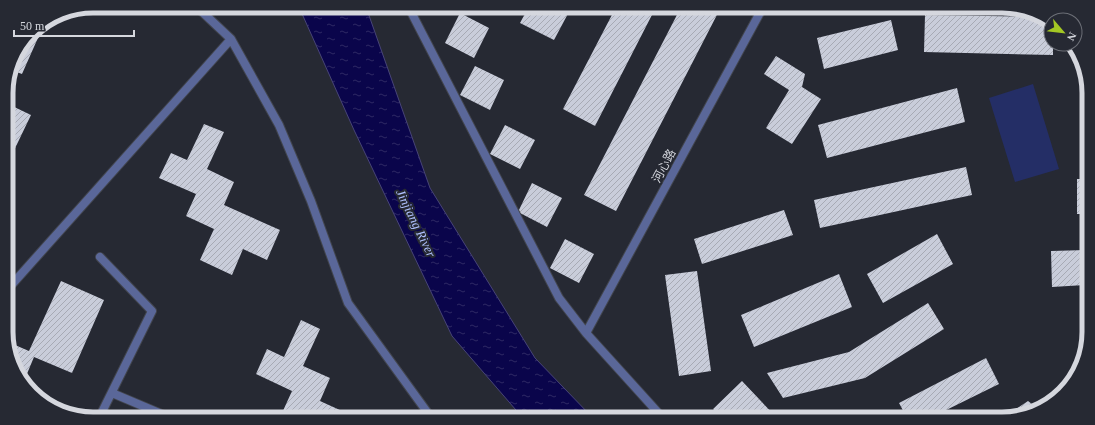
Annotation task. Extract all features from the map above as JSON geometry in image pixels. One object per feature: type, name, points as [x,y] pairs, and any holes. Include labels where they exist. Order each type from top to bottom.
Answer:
[{"type":"street","points":[[203,13],[231,39],[279,125],[311,201],[348,303],[427,412]]},
{"type":"street","points":[[412,13],[559,298],[586,333],[657,412]]},
{"type":"street","name":"河心路","points":[[586,333],[760,13]]},
{"type":"street","points":[[13,283],[231,39]]},
{"type":"street","points":[[100,257],[152,311],[102,412]]},
{"type":"street","points":[[112,393],[157,412]]},
{"type":"shaded area","points":[[1033,84],[1059,169],[1015,182],[989,98]]},
{"type":"water","name":"Jinjiang River","points":[[302,13],[368,13],[430,188],[535,358],[587,412],[518,412],[452,336],[354,130]]},
{"type":"building","points":[[460,13],[489,28],[474,58],[445,43]]},
{"type":"building","points":[[525,13],[568,13],[554,40],[520,23]]},
{"type":"building","points":[[613,13],[653,13],[595,126],[563,109]]},
{"type":"building","points":[[678,13],[718,13],[616,211],[584,195]]},
{"type":"building","points":[[925,15],[1028,17],[1043,24],[1043,52],[1053,52],[1053,55],[924,52]]},
{"type":"building","points":[[891,20],[898,50],[824,69],[817,38]]},
{"type":"building","points":[[40,33],[22,74],[16,72],[19,62],[26,48]]},
{"type":"building","points":[[776,56],[805,74],[802,87],[821,99],[792,144],[766,128],[789,90],[764,74]]},
{"type":"building","points":[[475,66],[504,80],[490,110],[460,95]]},
{"type":"building","points":[[957,88],[965,122],[827,158],[818,125]]},
{"type":"building","points":[[13,106],[31,115],[13,152]]},
{"type":"building","points":[[204,124],[224,132],[207,169],[234,182],[224,205],[280,230],[267,260],[243,249],[232,275],[200,260],[214,229],[186,216],[196,194],[159,178],[171,153],[187,160]]},
{"type":"building","points":[[505,125],[535,140],[520,169],[490,154]]},
{"type":"building","points":[[966,167],[972,195],[820,228],[814,200]]},
{"type":"building","points":[[1077,179],[1082,179],[1082,214],[1077,214]]},
{"type":"building","points":[[532,183],[562,198],[547,227],[518,212]]},
{"type":"building","points":[[784,210],[793,235],[702,264],[694,239]]},
{"type":"building","points":[[937,234],[953,264],[883,303],[867,274]]},
{"type":"building","points":[[565,239],[594,254],[579,283],[550,268]]},
{"type":"building","points":[[1082,250],[1082,285],[1052,287],[1051,251]]},
{"type":"building","points":[[697,271],[711,371],[679,376],[665,275]]},
{"type":"building","points":[[839,274],[852,307],[754,347],[741,315]]},
{"type":"building","points":[[61,281],[104,300],[72,373],[34,357],[26,377],[17,358],[14,345],[29,351]]},
{"type":"building","points":[[928,303],[944,329],[865,378],[783,398],[767,373],[849,352]]},
{"type":"building","points":[[301,320],[320,329],[303,366],[330,378],[320,401],[344,412],[282,412],[292,391],[256,374],[267,349],[284,357]]},
{"type":"building","points":[[986,358],[999,384],[942,412],[904,412],[899,403]]},
{"type":"building","points":[[742,381],[771,412],[716,412],[713,409]]},
{"type":"building","points":[[1028,401],[1034,406],[1028,408],[1013,411]]}]
